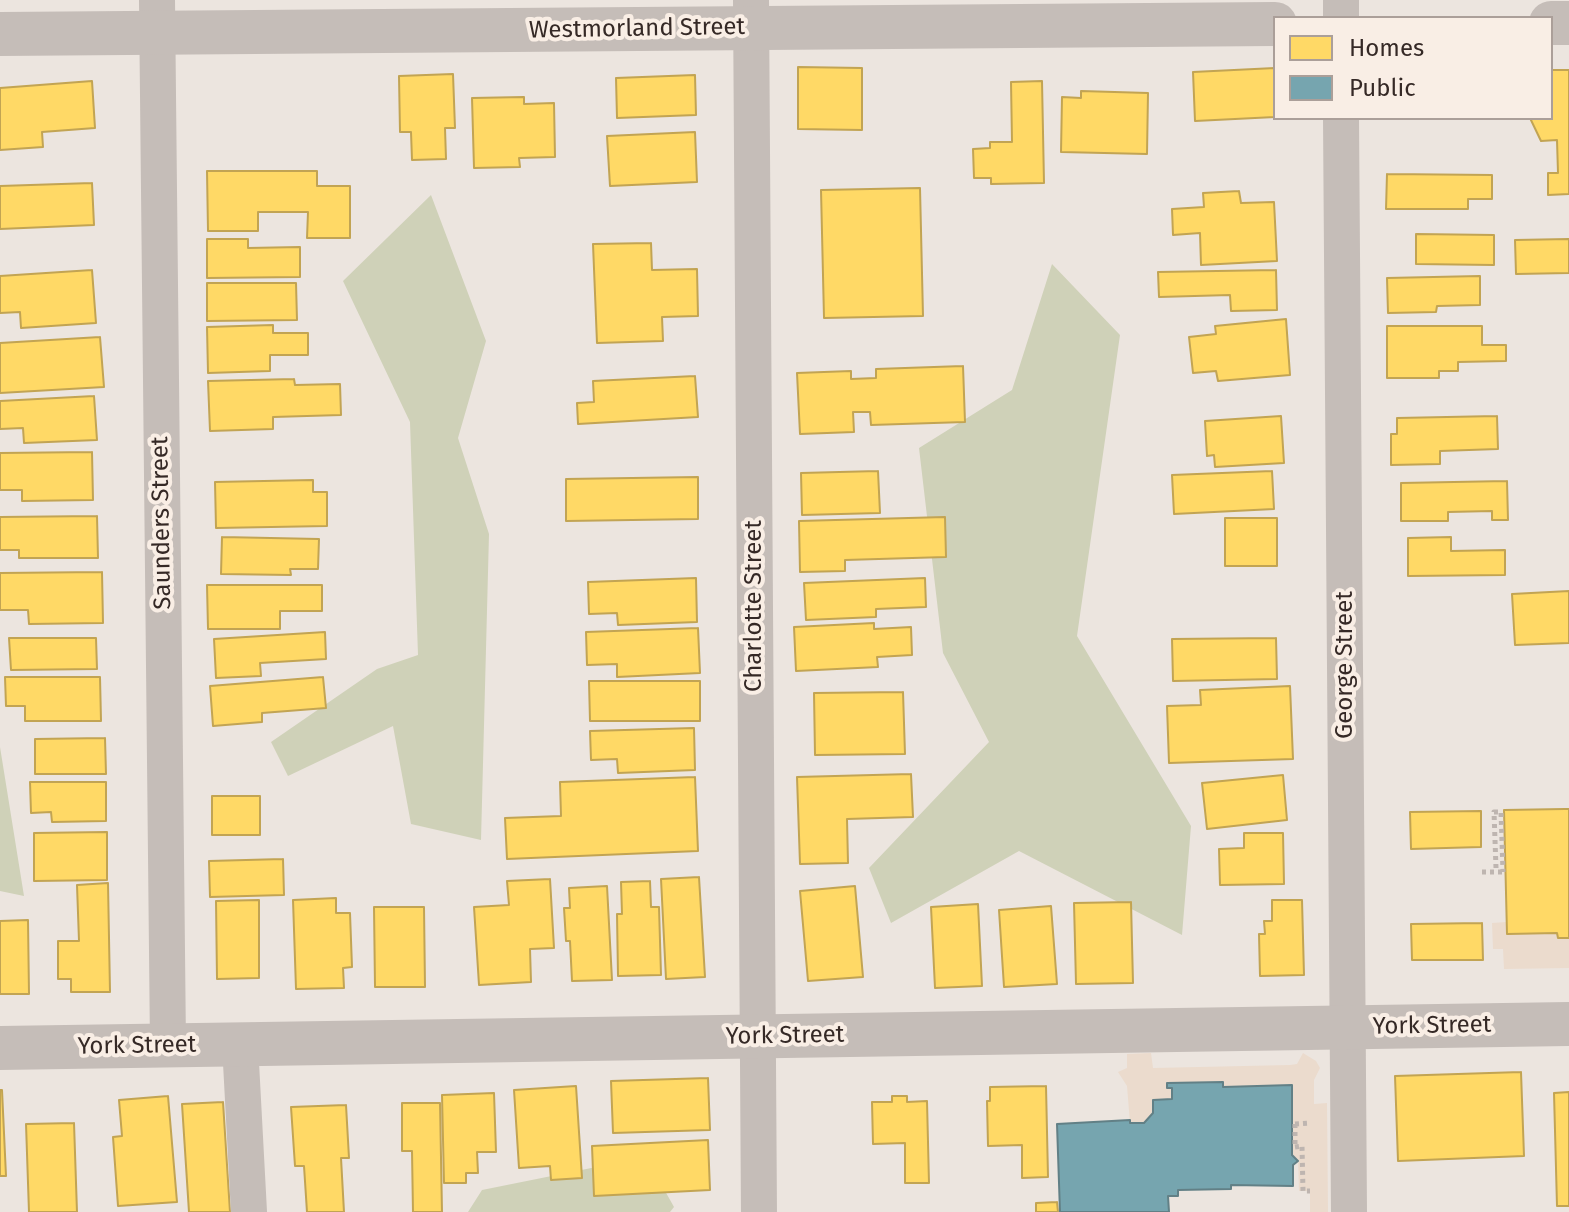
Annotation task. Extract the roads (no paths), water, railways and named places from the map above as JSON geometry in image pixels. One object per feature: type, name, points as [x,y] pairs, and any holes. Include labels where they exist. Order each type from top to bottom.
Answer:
[{"type":"street","name":"Westmorland Street","points":[[0,34],[157,17],[751,14],[1273,24]]},
{"type":"street","name":"Charlotte Street","points":[[751,14],[759,1212]]},
{"type":"street","name":"Saunders Street","points":[[157,17],[168,1045]]},
{"type":"street","name":"George Street","points":[[1341,120],[1349,1212]]},
{"type":"street","name":"York Street","points":[[0,1048],[1569,1024]]},
{"type":"street","points":[[240,1044],[249,1212]]}]
